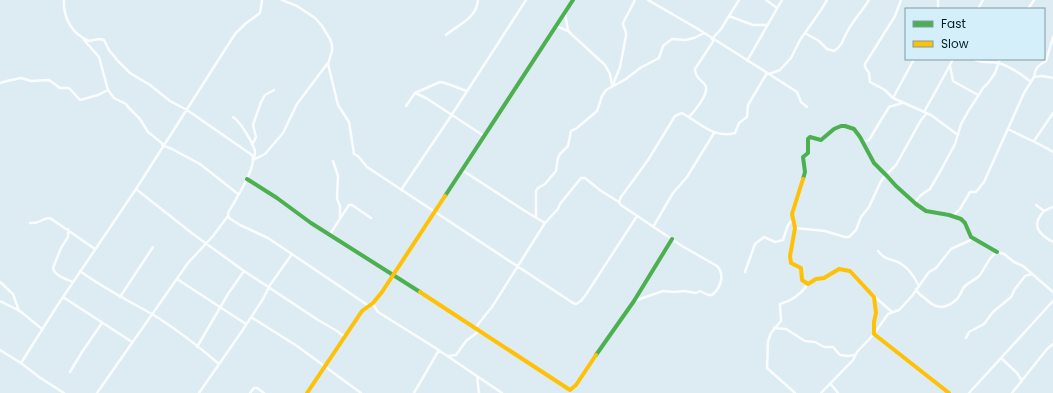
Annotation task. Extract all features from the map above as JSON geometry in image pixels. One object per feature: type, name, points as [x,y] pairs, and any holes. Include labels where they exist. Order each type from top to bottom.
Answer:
[{"type":"street","points":[[64,0],[67,20],[72,29],[99,57],[108,90],[114,98],[126,104],[140,119],[148,132],[163,145],[200,164],[238,194]]},
{"type":"street","points":[[21,363],[80,271],[136,189],[235,34],[245,24],[260,13],[262,0]]},
{"type":"street","points":[[282,0],[297,6],[315,18],[322,26],[332,45],[328,64],[338,105],[349,122],[354,154],[358,156],[366,168],[574,303],[579,303],[587,293],[637,216]]},
{"type":"street","points":[[446,34],[467,21],[472,16],[478,4],[478,0]]},
{"type":"street","points":[[401,190],[526,0]]},
{"type":"street","points":[[307,393],[362,311],[371,304],[393,276],[573,0]]},
{"type":"street","points":[[612,86],[620,67],[627,33],[623,23],[635,0]]},
{"type":"street","points":[[648,0],[704,33],[797,92],[801,102],[807,107]]},
{"type":"street","points":[[689,117],[698,106],[706,89],[705,85],[695,74],[695,69],[739,0]]},
{"type":"street","points":[[766,0],[777,8]]},
{"type":"street","points":[[747,61],[782,0]]},
{"type":"street","points":[[619,202],[648,160],[675,116],[682,114],[689,117],[714,133],[735,133],[739,123],[747,117],[748,105],[768,73],[780,70],[791,58],[795,48],[822,10],[827,0]]},
{"type":"street","points":[[805,33],[819,41],[827,49],[834,51],[844,40],[846,33],[869,0]]},
{"type":"street","points":[[901,0],[887,30],[865,64],[865,67],[869,73],[870,82],[885,90],[893,98],[902,103],[937,118],[958,135]]},
{"type":"street","points":[[565,13],[568,31]]},
{"type":"street","points":[[729,16],[753,24],[767,25]]},
{"type":"street","points":[[556,26],[568,31],[605,65],[610,74],[612,86]]},
{"type":"street","points":[[536,217],[536,191],[545,184],[556,171],[558,158],[568,146],[570,131],[578,128],[597,111],[602,96],[606,90],[626,80],[640,68],[659,58],[664,46],[672,39],[685,40],[694,38],[704,33]]},
{"type":"street","points":[[954,215],[960,209],[970,192],[976,192],[984,182],[1024,93],[1030,81],[1034,77],[1037,67],[1039,64],[1046,61],[1053,37]]},
{"type":"street","points":[[82,38],[89,41],[99,39],[104,40],[109,50],[130,73],[250,153],[253,159]]},
{"type":"street","points":[[893,98],[913,60]]},
{"type":"street","points":[[795,228],[849,237],[856,230],[860,217],[869,207],[876,191],[886,175],[896,165],[953,60]]},
{"type":"street","points":[[976,60],[998,63],[1018,72],[1030,81]]},
{"type":"street","points":[[915,202],[921,195],[930,189],[948,158],[961,124],[978,94],[989,82],[1000,60]]},
{"type":"street","points":[[253,159],[265,154],[283,133],[297,104],[328,64]]},
{"type":"street","points":[[950,66],[953,81],[978,94]]},
{"type":"street","points":[[1034,77],[1042,76],[1053,78]]},
{"type":"street","points":[[0,83],[21,78],[31,81],[49,80],[60,88],[68,88],[80,100],[98,95],[108,90]]},
{"type":"street","points":[[406,106],[415,93],[440,82],[467,91]]},
{"type":"street","points":[[252,146],[256,137],[253,125],[261,102],[265,95],[274,90]]},
{"type":"street","points":[[415,93],[426,98],[484,137]]},
{"type":"street","points":[[863,140],[869,140],[889,107],[902,103]]},
{"type":"street","points":[[1034,141],[1053,113]]},
{"type":"street","points":[[97,393],[188,263],[207,244],[228,216],[247,179],[255,151],[238,120],[233,117]]},
{"type":"street","points":[[808,284],[804,283],[801,278],[801,268],[790,262],[795,228],[793,209],[802,186],[805,172],[803,157],[808,153],[808,139],[810,137],[821,140],[837,127],[849,126],[863,140],[872,161],[920,208],[925,211],[954,215],[963,219],[966,223],[968,232],[973,239],[1004,254],[1014,262],[1023,266],[1053,292]]},
{"type":"street","points":[[1008,129],[1053,152]]},
{"type":"street","points":[[653,227],[673,193],[687,177],[714,133]]},
{"type":"street","points":[[333,161],[338,176],[337,199],[340,206],[340,217]]},
{"type":"street","points":[[462,170],[545,223]]},
{"type":"street","points":[[448,356],[456,356],[466,341],[477,329],[545,223],[582,178],[585,178],[653,227],[717,266],[721,270],[722,278],[716,291],[712,294],[708,295],[700,291],[696,293],[684,291],[663,291],[634,302]]},
{"type":"street","points":[[247,179],[277,198],[329,235],[432,299],[570,390],[576,386],[634,302],[672,239]]},
{"type":"street","points":[[136,189],[244,271],[345,337]]},
{"type":"street","points":[[329,235],[347,207],[352,205],[371,218]]},
{"type":"street","points":[[1036,206],[1044,211]]},
{"type":"street","points":[[1053,208],[1044,211],[1037,219],[1037,227],[1040,233],[1053,242]]},
{"type":"street","points":[[228,216],[231,220],[257,232],[371,304],[378,312],[439,350],[502,393]]},
{"type":"street","points":[[30,223],[37,223],[48,217],[68,229],[95,249]]},
{"type":"street","points":[[745,272],[755,244],[764,238],[775,242],[782,240],[785,237],[788,225],[793,218]]},
{"type":"street","points":[[68,229],[68,237],[61,248],[53,268],[54,272],[66,280],[73,282]]},
{"type":"street","points":[[821,393],[874,334],[883,320],[892,312],[899,310],[912,296],[929,272],[936,268],[951,249],[973,239]]},
{"type":"street","points":[[120,297],[153,247]]},
{"type":"street","points":[[878,251],[886,259],[896,261],[905,266],[919,286]]},
{"type":"street","points":[[916,289],[918,293],[938,308],[950,304],[957,299],[968,284],[978,277],[991,256],[998,252]]},
{"type":"street","points":[[199,393],[292,254]]},
{"type":"street","points":[[795,393],[767,368],[768,341],[774,328],[781,321],[780,304],[785,304],[797,296],[808,284],[816,279],[824,278],[839,269],[844,269],[850,271],[856,276],[874,297],[892,312]]},
{"type":"street","points":[[80,271],[120,297],[153,315],[219,364]]},
{"type":"street","points":[[197,347],[228,294],[244,271]]},
{"type":"street","points":[[966,338],[969,332],[984,324],[990,315],[1011,297],[1025,276],[1032,274]]},
{"type":"street","points":[[177,279],[246,324]]},
{"type":"street","points":[[0,282],[13,294],[20,311]]},
{"type":"street","points":[[63,297],[132,342]]},
{"type":"street","points":[[874,297],[876,313],[874,334]]},
{"type":"street","points":[[969,393],[1053,301]]},
{"type":"street","points":[[0,302],[20,311],[42,329]]},
{"type":"street","points":[[251,317],[297,346],[361,393]]},
{"type":"street","points":[[70,372],[102,323]]},
{"type":"street","points":[[774,328],[788,330],[806,341],[814,342],[824,347],[833,347],[840,355],[856,355]]},
{"type":"street","points":[[874,334],[949,393]]},
{"type":"street","points":[[1012,393],[1047,349],[1053,344]]},
{"type":"street","points":[[0,350],[64,393]]},
{"type":"street","points":[[414,393],[439,350]]},
{"type":"street","points":[[1001,358],[1017,373],[1022,381]]},
{"type":"street","points":[[476,375],[479,393]]},
{"type":"street","points":[[830,383],[838,393]]},
{"type":"street","points":[[250,393],[254,388],[257,388],[264,393]]},
{"type":"traffic: fast","points":[[445,196],[573,0]]},
{"type":"traffic: fast","points":[[803,179],[805,172],[803,157],[808,153],[808,139],[810,137],[821,140],[834,129],[841,126],[854,129],[874,163],[916,204],[926,211],[949,215],[961,219],[965,223],[971,237],[997,252]]},
{"type":"traffic: fast","points":[[247,179],[277,198],[311,223],[420,292]]},
{"type":"traffic: fast","points":[[596,355],[634,301],[672,239]]},
{"type":"traffic: slow","points":[[803,179],[792,214],[795,228],[790,256],[791,263],[801,268],[802,280],[808,284],[816,279],[824,278],[839,269],[850,271],[874,297],[876,313],[874,334],[949,393]]},
{"type":"traffic: slow","points":[[307,393],[362,311],[373,303],[382,292],[445,196]]},
{"type":"traffic: slow","points":[[420,292],[570,390],[576,385],[596,355]]}]
